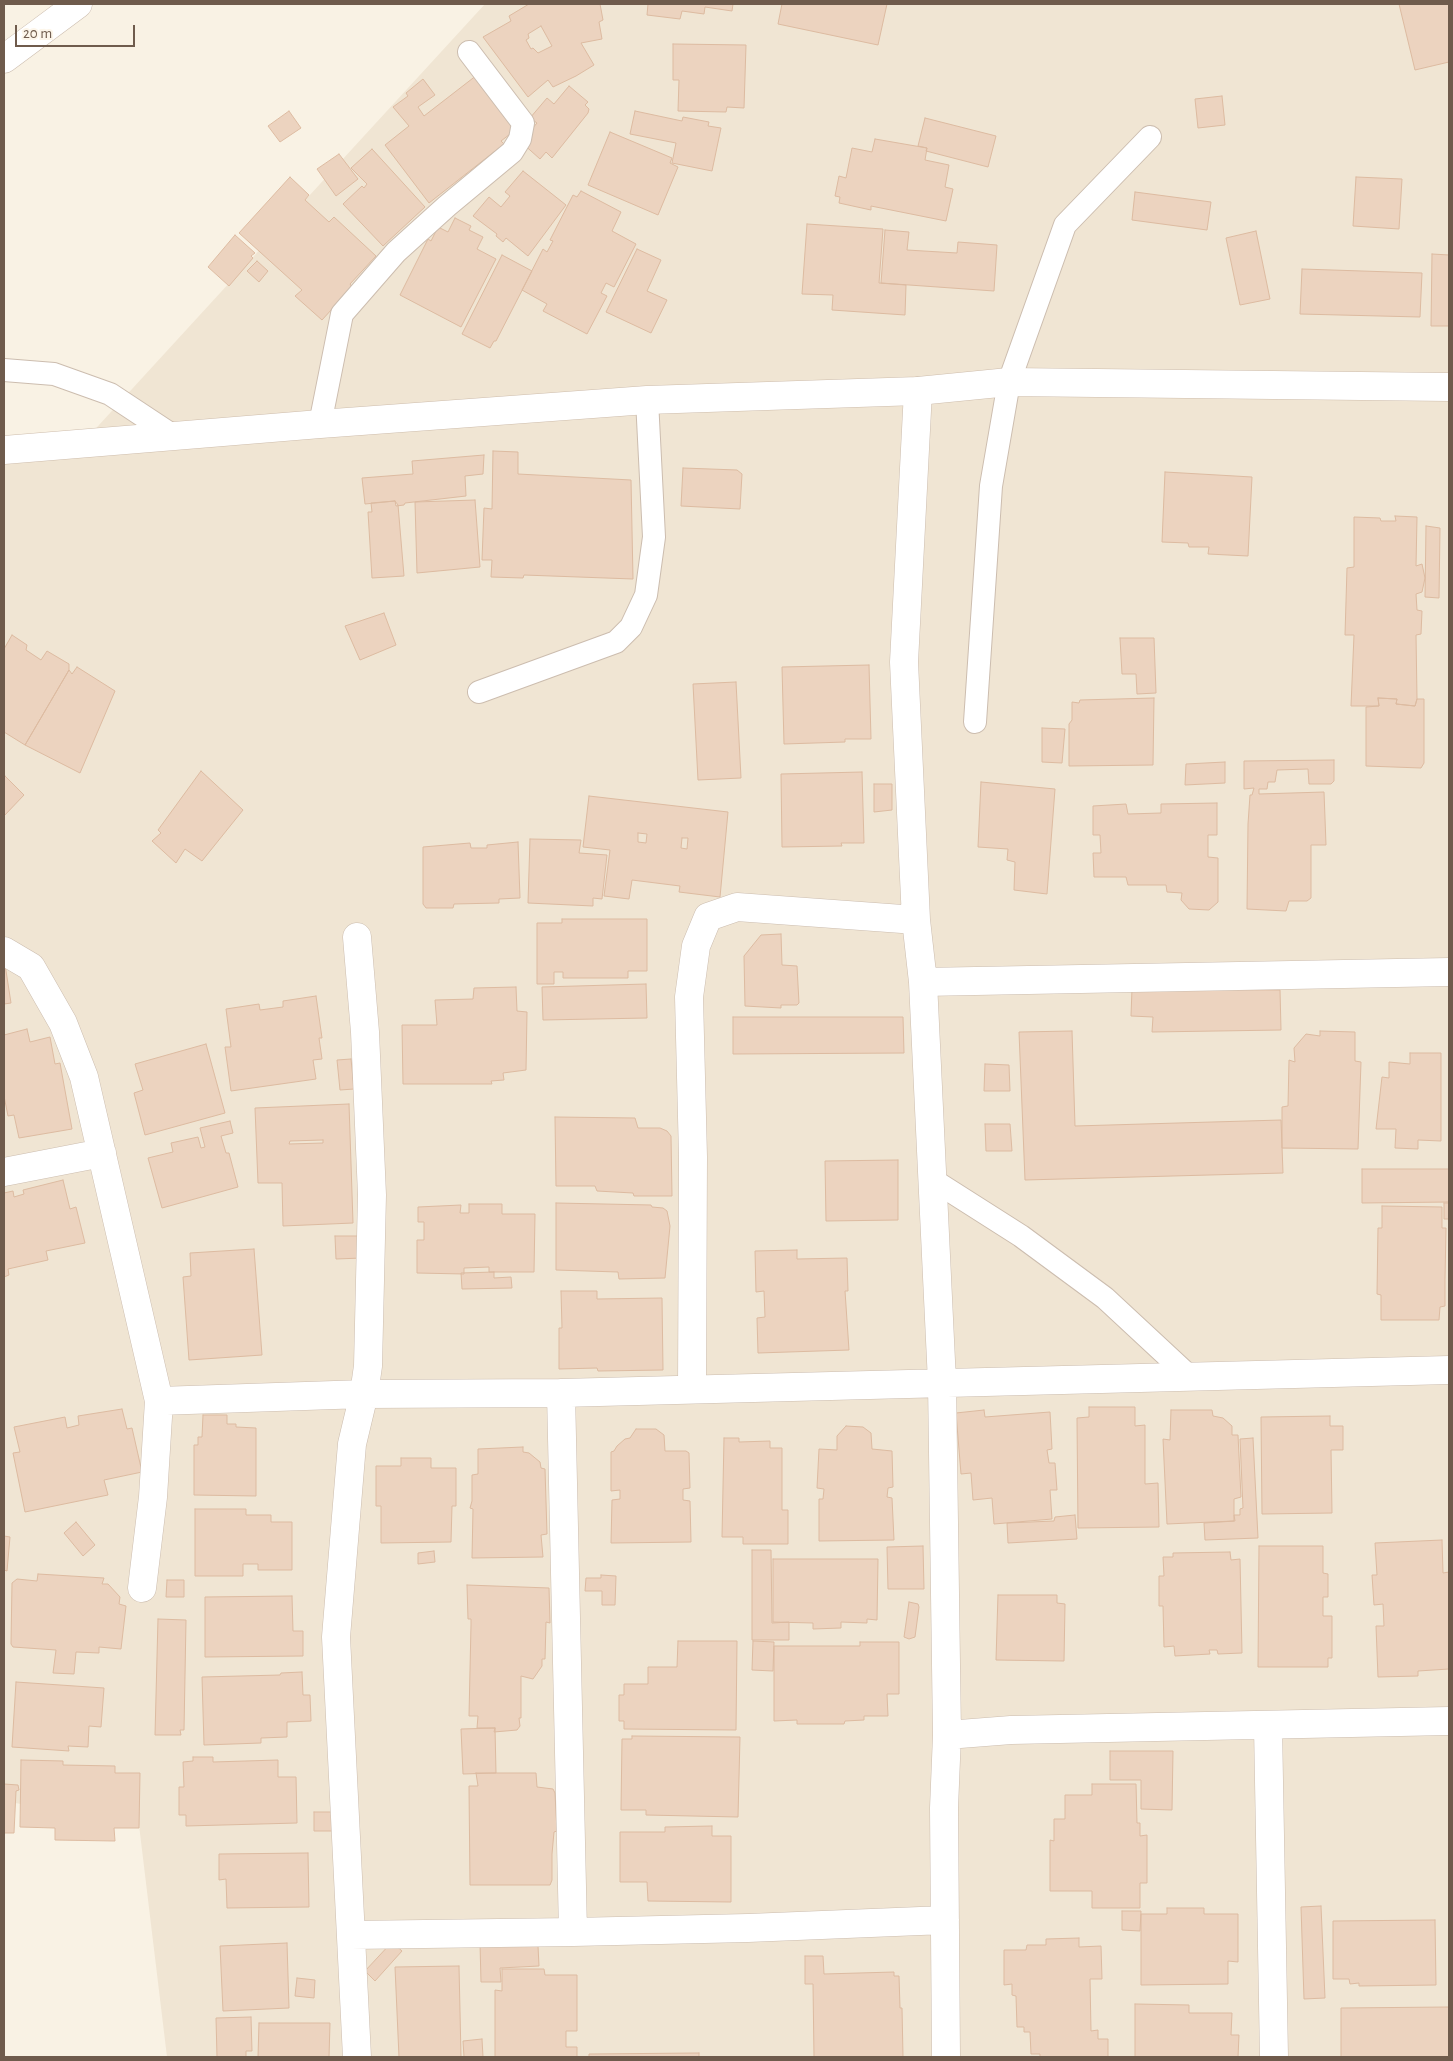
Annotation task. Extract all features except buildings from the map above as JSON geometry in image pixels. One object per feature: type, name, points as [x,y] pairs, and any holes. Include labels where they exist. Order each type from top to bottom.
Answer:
[{"type":"street","points":[[4,59],[78,4]]},
{"type":"street","points":[[4,450],[172,435],[647,400],[918,392],[1009,382],[1449,387]]},
{"type":"street","points":[[918,392],[904,662],[916,920],[923,982],[942,1382],[947,1735],[944,1808],[946,2057]]},
{"type":"street","points":[[692,1389],[693,1158],[689,997],[696,946],[708,917],[737,907],[916,920]]},
{"type":"street","points":[[357,937],[365,1032],[372,1195],[368,1366],[364,1394],[352,1444],[336,1637],[357,2057]]},
{"type":"street","points":[[4,951],[31,967],[63,1023],[84,1077],[159,1401],[153,1497],[142,1588]]},
{"type":"street","points":[[923,982],[1449,972]]},
{"type":"street","points":[[4,1172],[102,1153]]},
{"type":"street","points":[[159,1401],[364,1394],[561,1393],[1449,1370]]},
{"type":"street","points":[[561,1393],[573,1932]]},
{"type":"street","points":[[947,1735],[1011,1730],[1449,1721]]},
{"type":"street","points":[[1268,1726],[1274,2057]]},
{"type":"street","points":[[351,1935],[748,1928],[944,1920]]},
{"type":"lane","points":[[320,424],[342,314],[396,252],[447,206],[512,152],[520,139],[523,123],[469,52]]},
{"type":"lane","points":[[975,722],[991,486],[1009,382],[1065,225],[1150,137]]},
{"type":"lane","points":[[4,370],[54,374],[110,394],[172,435]]},
{"type":"lane","points":[[479,692],[616,642],[632,627],[646,595],[654,537],[647,400]]},
{"type":"lane","points":[[932,1180],[1021,1236],[1105,1298],[1189,1376]]},
{"type":"shaded area","points":[[485,4],[1449,4],[1449,2057],[167,2057],[139,1825],[4,1801],[4,437],[88,437]]}]
